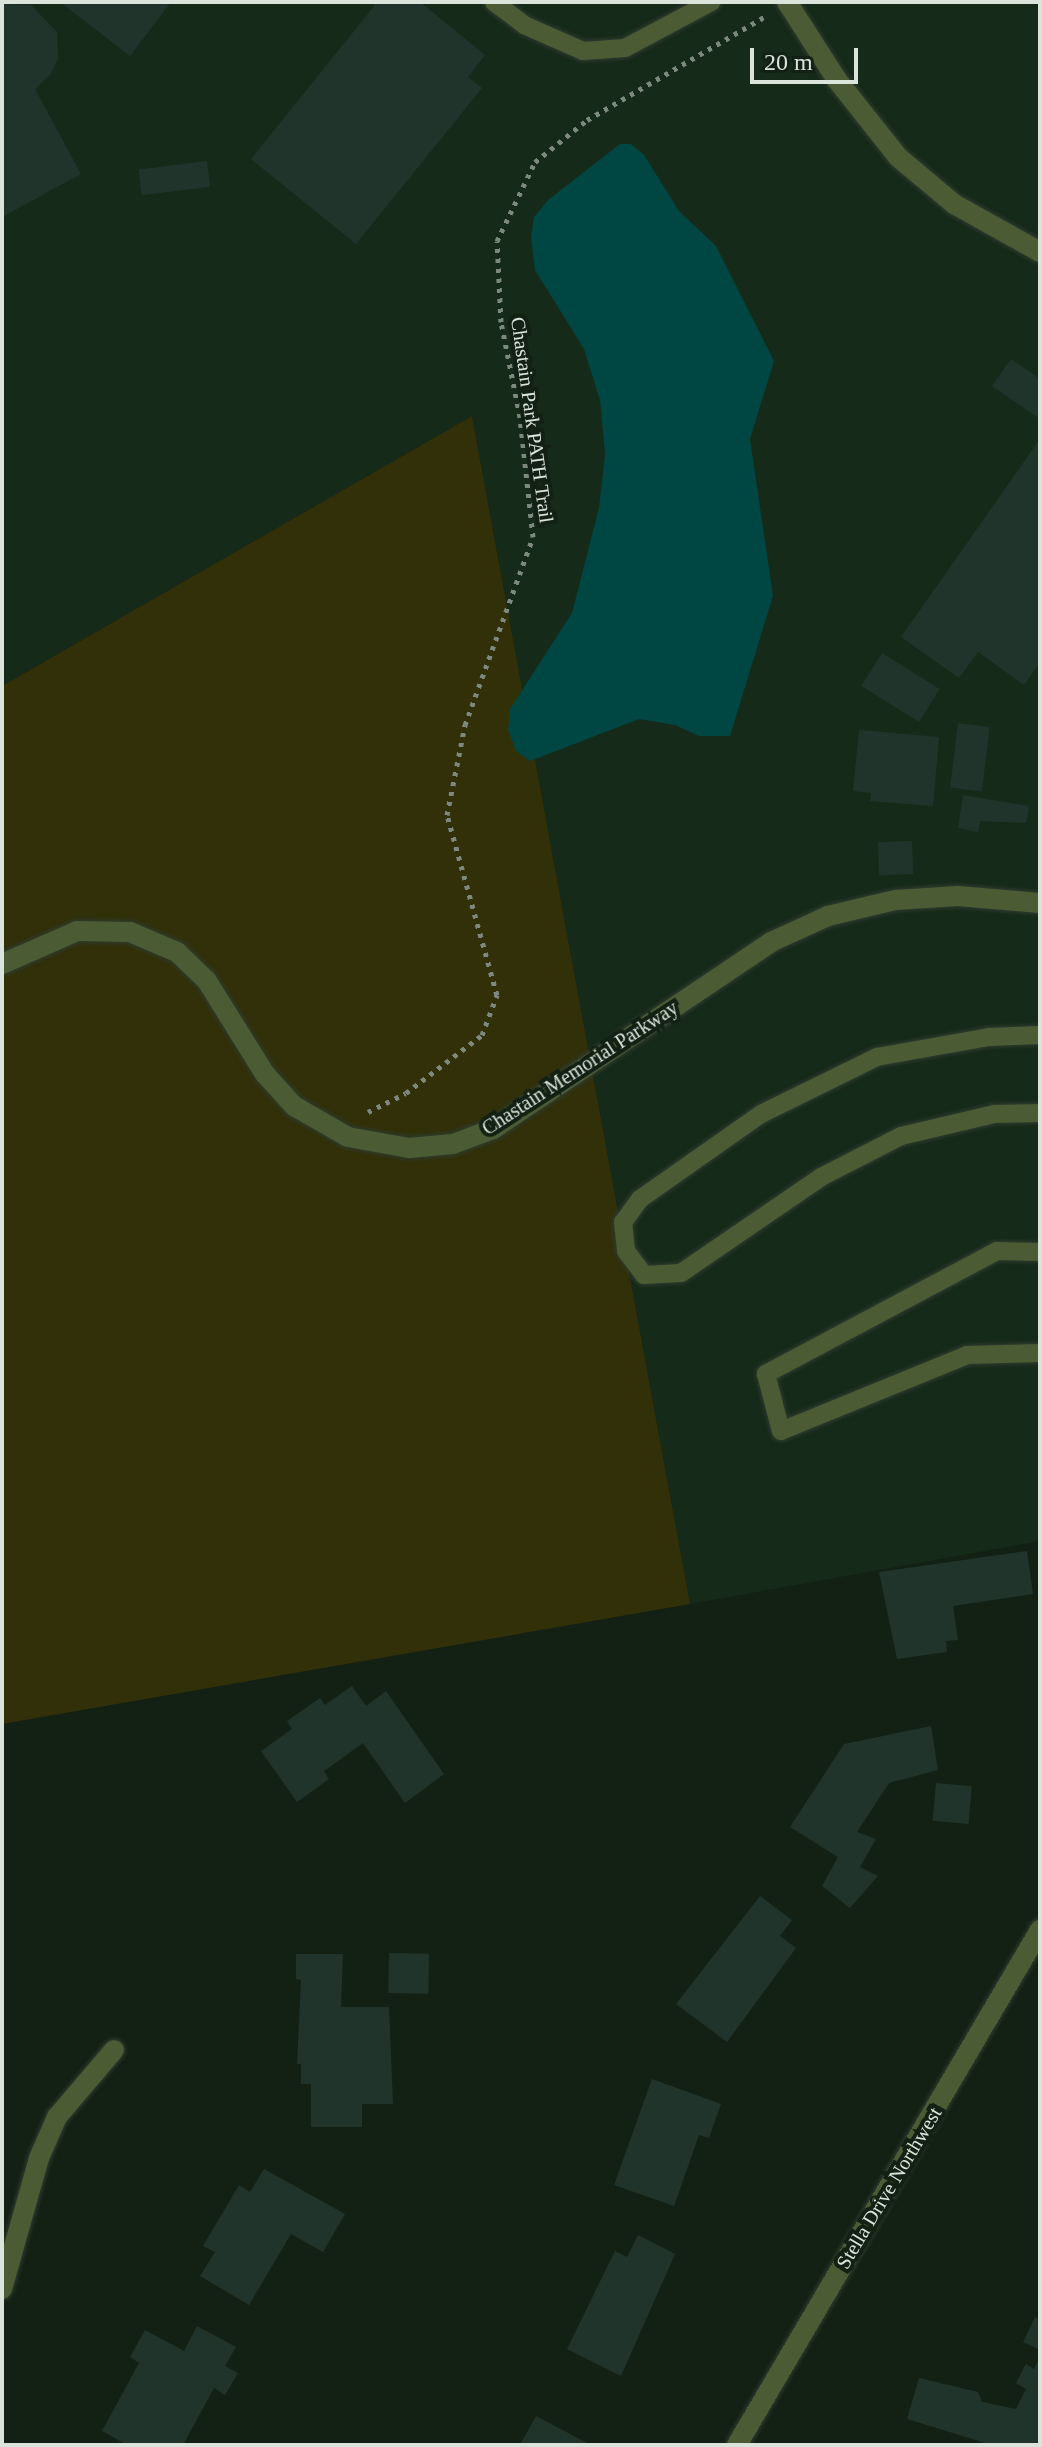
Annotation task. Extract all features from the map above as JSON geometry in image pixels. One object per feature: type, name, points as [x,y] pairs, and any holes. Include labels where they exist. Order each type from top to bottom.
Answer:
[{"type":"street","points":[[788,3],[837,80],[898,157],[954,204],[1040,252]]},
{"type":"street","name":"Chastain Memorial Parkway","points":[[2,964],[77,931],[130,932],[177,952],[207,981],[265,1074],[294,1106],[348,1137],[409,1148],[453,1144],[493,1129],[771,942],[828,916],[911,899],[1040,903]]},
{"type":"street","name":"Stella Drive Northwest","points":[[737,2445],[1040,1930]]},
{"type":"street","points":[[2,2289],[39,2158],[57,2117],[114,2050]]},
{"type":"lane","points":[[494,2],[524,25],[583,51],[625,48],[711,2]]},
{"type":"lane","points":[[1040,1035],[989,1037],[877,1057],[761,1114],[640,1199],[623,1222],[626,1251],[644,1275],[681,1273],[821,1177],[901,1136],[994,1114],[1040,1113]]},
{"type":"lane","points":[[1040,1252],[997,1251],[766,1374],[781,1431],[967,1355],[1040,1353]]},
{"type":"path","name":"Chastain Park PATH Trail","points":[[335,1129],[406,1093],[482,1035],[497,995],[447,815],[465,725],[533,537],[520,417],[501,322],[497,241],[535,162],[649,81],[788,3]]},
{"type":"shaded area","points":[[2,2],[1040,2],[1040,1541],[690,1604],[472,416],[2,686]]},
{"type":"shaded area","points":[[472,416],[690,1604],[2,1724],[2,686]]},
{"type":"water","points":[[620,144],[631,144],[644,155],[679,211],[716,246],[774,361],[750,439],[773,596],[730,736],[699,736],[675,725],[639,719],[530,761],[516,751],[508,730],[510,709],[572,613],[599,508],[605,454],[600,400],[584,349],[535,270],[531,237],[534,217],[548,200]]},
{"type":"building","points":[[60,2],[171,2],[130,56]]},
{"type":"building","points":[[371,2],[420,2],[485,55],[468,77],[482,88],[356,244],[251,159],[375,5]]},
{"type":"building","points":[[2,4],[31,5],[57,32],[58,59],[51,74],[35,89],[81,174],[2,217]]},
{"type":"building","points":[[207,161],[210,187],[142,195],[139,169]]},
{"type":"building","points":[[1011,359],[1040,379],[1040,419],[992,386]]},
{"type":"building","points":[[1040,439],[1040,662],[1024,685],[978,652],[959,678],[901,637]]},
{"type":"building","points":[[882,653],[940,689],[919,722],[861,686]]},
{"type":"building","points":[[958,723],[990,727],[982,791],[950,788]]},
{"type":"building","points":[[859,730],[939,737],[933,806],[870,801],[871,793],[853,791]]},
{"type":"building","points":[[963,795],[1029,806],[1026,823],[980,821],[978,832],[958,828]]},
{"type":"building","points":[[912,841],[913,874],[879,875],[878,842]]},
{"type":"building","points":[[1027,1551],[1033,1594],[953,1606],[958,1640],[946,1641],[947,1652],[897,1659],[879,1572]]},
{"type":"building","points":[[352,1686],[366,1706],[386,1691],[444,1774],[405,1803],[363,1743],[324,1771],[329,1779],[297,1802],[261,1751],[292,1729],[287,1721],[320,1698],[325,1705]]},
{"type":"building","points":[[931,1726],[938,1770],[889,1783],[857,1832],[876,1839],[860,1867],[878,1876],[850,1908],[822,1886],[838,1857],[790,1827],[844,1744]]},
{"type":"building","points":[[936,1783],[972,1786],[969,1824],[933,1821]]},
{"type":"building","points":[[760,1896],[792,1920],[780,1936],[796,1948],[727,2042],[676,2004]]},
{"type":"building","points":[[389,1953],[429,1954],[428,1994],[388,1993]]},
{"type":"building","points":[[296,1954],[343,1954],[341,2007],[389,2007],[393,2104],[362,2104],[362,2127],[311,2127],[311,2084],[301,2084],[301,2064],[297,2064],[301,1980],[296,1979]]},
{"type":"building","points":[[652,2079],[721,2104],[709,2138],[699,2135],[674,2206],[614,2185]]},
{"type":"building","points":[[264,2169],[345,2214],[323,2252],[291,2234],[249,2305],[200,2276],[215,2252],[203,2246],[239,2185],[250,2192]]},
{"type":"building","points":[[638,2235],[675,2254],[621,2376],[567,2349],[615,2251],[627,2257]]},
{"type":"building","points":[[1035,2317],[1040,2320],[1040,2350],[1023,2342]]},
{"type":"building","points":[[197,2326],[236,2347],[225,2366],[238,2373],[225,2395],[214,2388],[183,2445],[127,2445],[102,2431],[139,2363],[130,2357],[145,2330],[184,2351]]},
{"type":"building","points":[[1040,2357],[1040,2445],[992,2445],[907,2419],[919,2378],[978,2392],[982,2402],[1016,2409],[1026,2389],[1016,2383],[1026,2364],[1034,2369]]},
{"type":"building","points":[[536,2416],[591,2445],[520,2445]]}]
